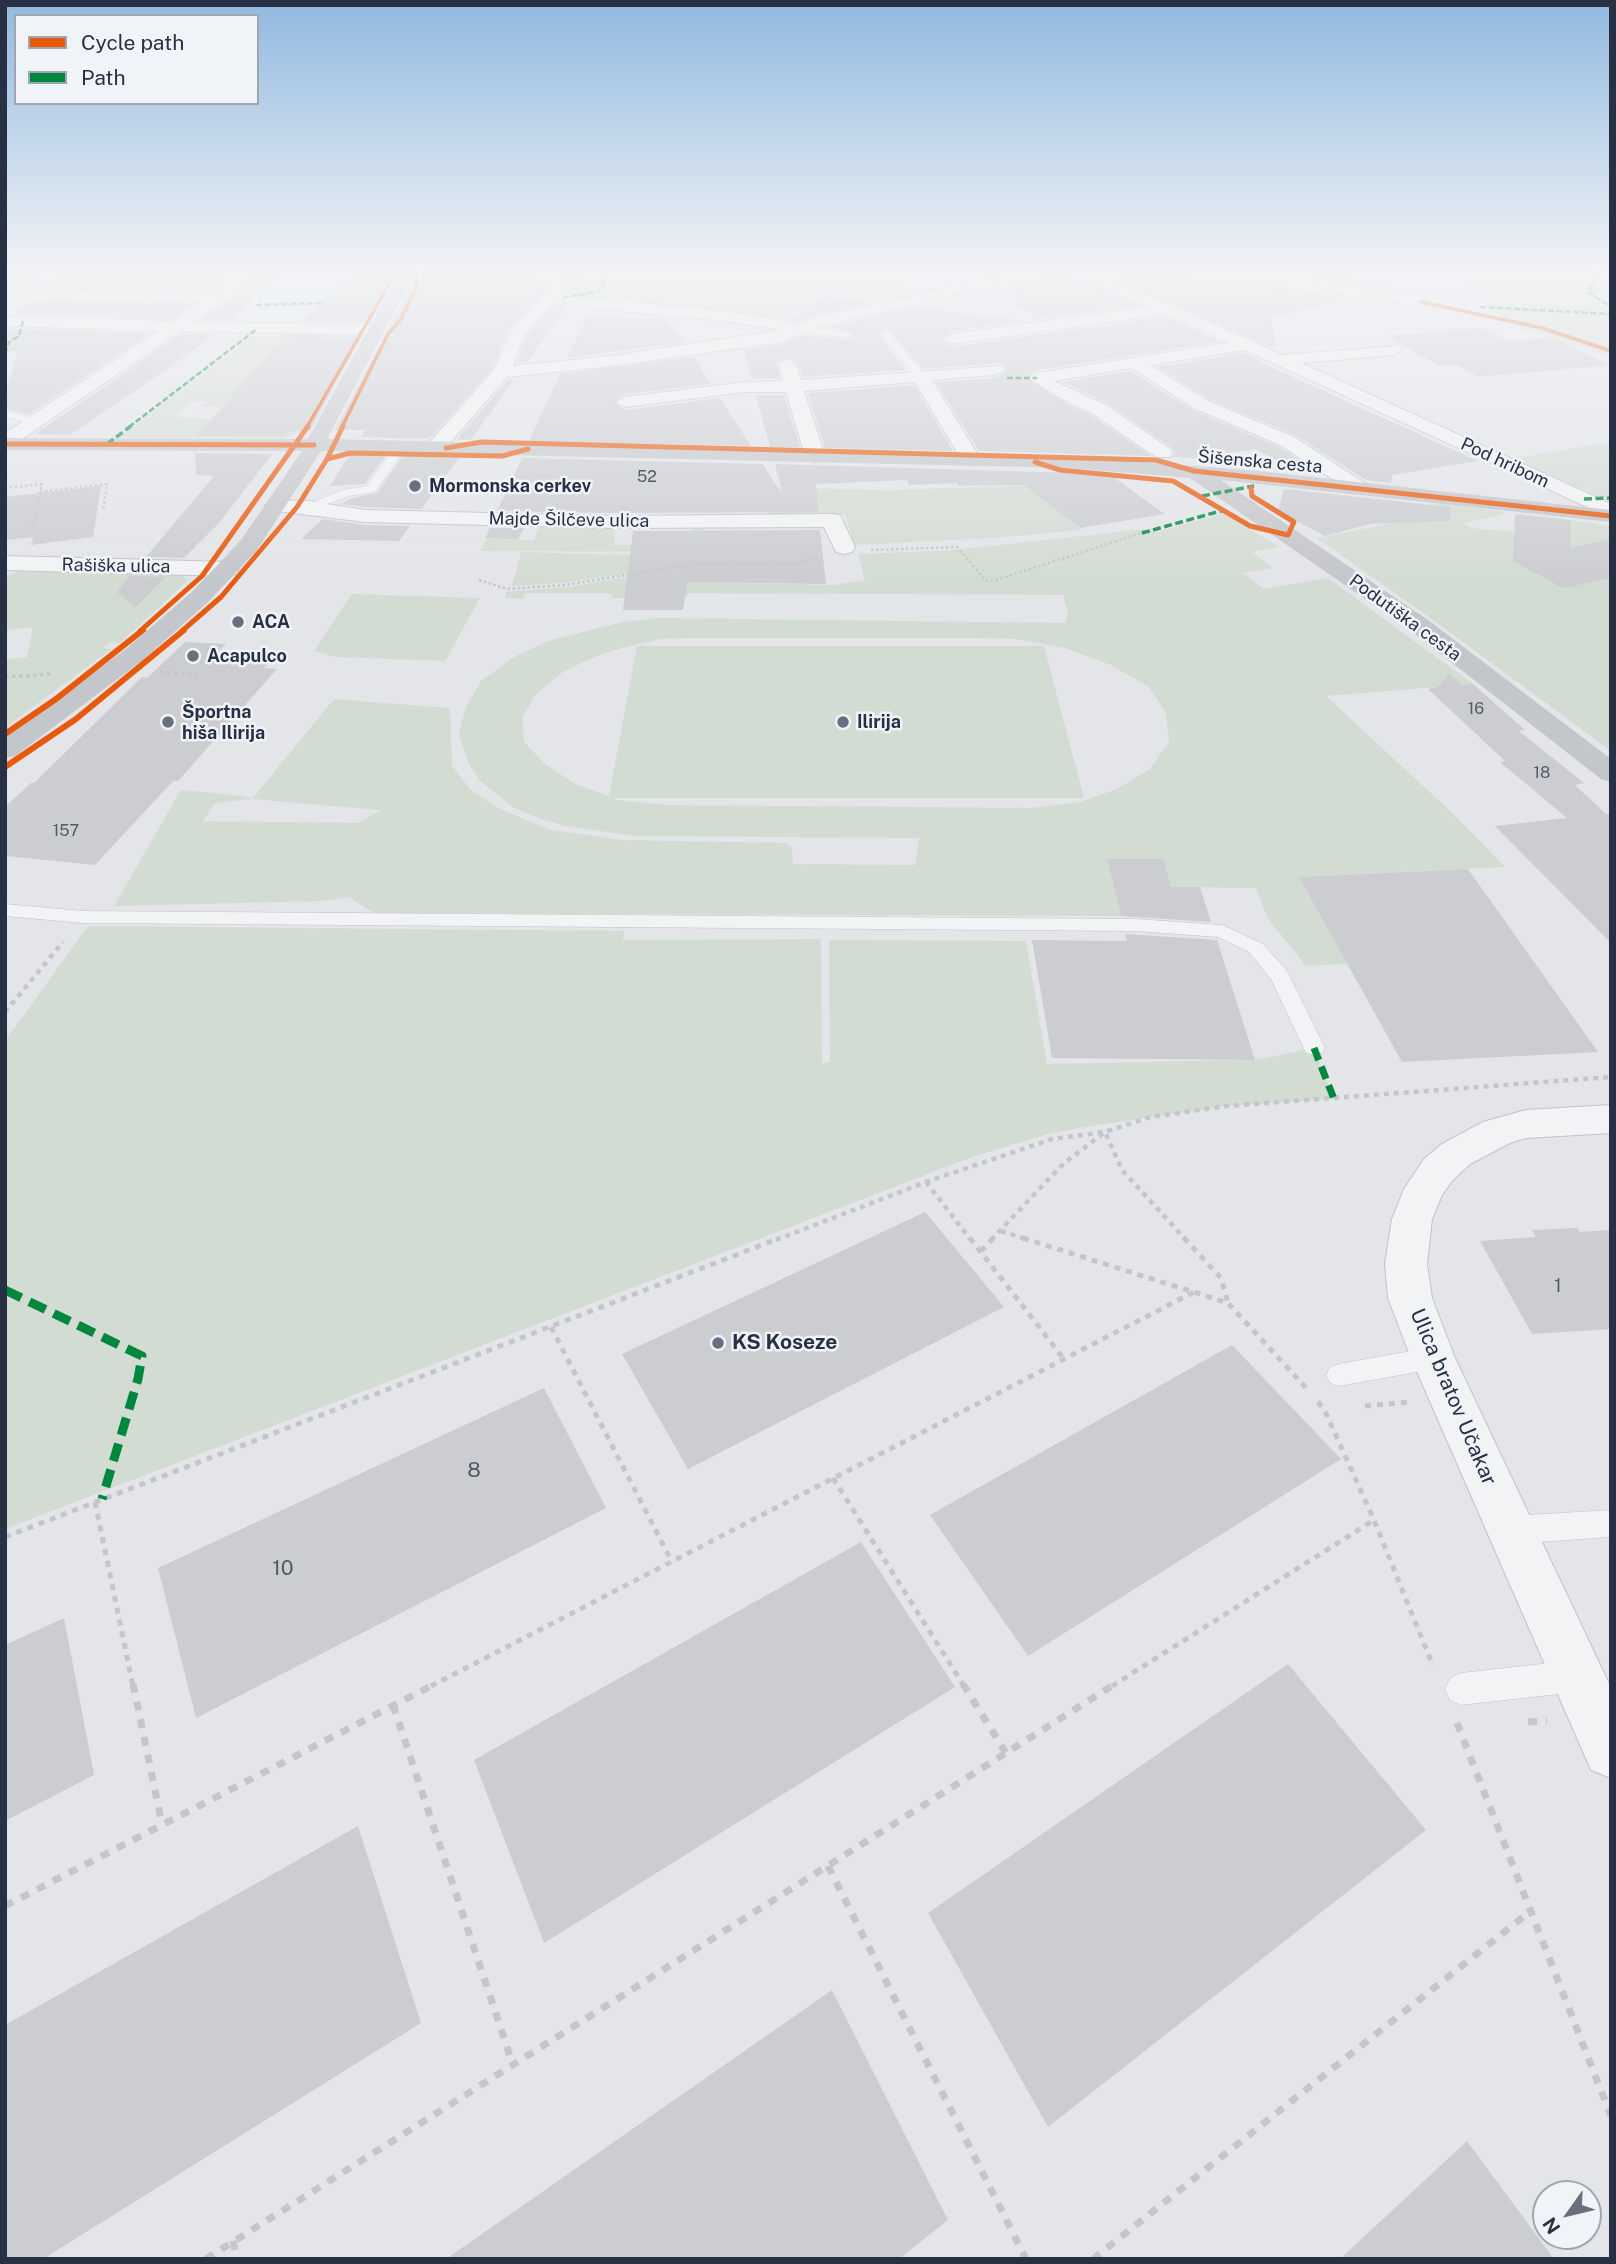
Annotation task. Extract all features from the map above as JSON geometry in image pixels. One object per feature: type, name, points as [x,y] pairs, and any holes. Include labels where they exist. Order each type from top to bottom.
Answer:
[{"type":"main road","points":[[5,750],[135,654],[228,569],[276,506],[314,445],[353,375]]},
{"type":"main road","name":"Šišenska cesta","points":[[5,443],[436,447],[1069,463],[1194,471],[1611,514]]},
{"type":"main road","name":"Podutiška cesta","points":[[1194,471],[1419,625],[1611,773]]},
{"type":"main road","points":[[1535,507],[1555,499],[1554,486]]},
{"type":"street","points":[[5,443],[104,375]]},
{"type":"street","points":[[436,447],[500,375]]},
{"type":"street","points":[[795,375],[815,456]]},
{"type":"street","points":[[625,402],[745,387],[983,375]]},
{"type":"street","points":[[1059,375],[1037,378],[1078,401],[1097,408],[1163,453]]},
{"type":"street","name":"Šišenska cesta","points":[[1153,375],[1200,404],[1287,441],[1358,487]]},
{"type":"street","name":"Pod hribom","points":[[1311,375],[1611,514]]},
{"type":"street","points":[[920,377],[971,460]]},
{"type":"street","name":"Majde Šilčeve ulica","points":[[276,506],[307,507],[365,516],[615,522],[832,520],[852,549]]},
{"type":"street","name":"Rašiška ulica","points":[[15,564],[228,569]]},
{"type":"street","name":"Ulica bratov Učakar","points":[[1611,1119],[1526,1124],[1497,1132],[1456,1154],[1424,1189],[1412,1219],[1406,1264],[1410,1298],[1433,1358],[1611,1750]]},
{"type":"lane","points":[[5,414],[34,422]]},
{"type":"lane","points":[[307,507],[346,493],[371,489],[400,447]]},
{"type":"lane","points":[[5,910],[83,917],[1136,925],[1222,931],[1256,948],[1280,976],[1314,1048]]},
{"type":"lane","points":[[1339,1375],[1433,1358]]},
{"type":"lane","points":[[1511,1530],[1610,1523]]},
{"type":"lane","points":[[1450,1691],[1577,1676]]},
{"type":"path","points":[[5,488],[42,484],[15,564]]},
{"type":"path","points":[[40,492],[107,484],[103,510]]},
{"type":"path","points":[[852,549],[957,547],[985,580],[993,581],[1142,533]]},
{"type":"path","points":[[480,579],[508,589],[519,589],[565,586],[694,564],[793,564],[820,558]]},
{"type":"path","points":[[155,672],[199,675]]},
{"type":"path","points":[[5,677],[60,674]]},
{"type":"path","points":[[5,1012],[83,917]]},
{"type":"path","points":[[5,1537],[926,1182],[1052,1139],[1105,1132],[1150,1117],[1227,1106],[1611,1077]]},
{"type":"path","points":[[981,1251],[1064,1163],[1105,1132]]},
{"type":"path","points":[[1105,1132],[1122,1170],[1222,1278],[1227,1303]]},
{"type":"path","points":[[926,1182],[1064,1359]]},
{"type":"path","points":[[1001,1231],[1227,1303],[1324,1409],[1450,1691],[1611,2116]]},
{"type":"path","points":[[5,1906],[1194,1292]]},
{"type":"path","points":[[551,1327],[672,1562]]},
{"type":"path","points":[[1362,1406],[1451,1399]]},
{"type":"path","points":[[1324,1409],[1337,1408]]},
{"type":"path","points":[[833,1478],[1006,1753]]},
{"type":"path","points":[[95,1502],[162,1824]]},
{"type":"path","points":[[206,2259],[1374,1520]]},
{"type":"path","points":[[393,1705],[513,2065]]},
{"type":"path","points":[[828,1866],[1026,2259]]},
{"type":"path","points":[[1093,2259],[1532,1910]]},
{"type":"path","points":[[233,2241],[237,2259]]},
{"type":"shaded area","points":[[202,375],[334,375],[307,414],[275,414],[274,407],[264,405],[199,407],[206,401],[190,402],[177,417],[222,419],[213,431],[304,430],[284,438],[119,437]]},
{"type":"shaded area","points":[[1611,442],[1611,501],[1511,459]]},
{"type":"shaded area","points":[[1062,484],[1067,518],[1082,530],[854,545],[845,514],[770,515],[757,487],[891,490]]},
{"type":"shaded area","points":[[1434,503],[1500,511],[1505,514],[1463,523],[1470,528],[1569,537],[1570,520],[1611,526],[1611,751],[1317,538],[1429,516]]},
{"type":"shaded area","points":[[1223,513],[1279,547],[1252,552],[1273,568],[1243,573],[1264,589],[1328,578],[1473,684],[1326,696],[1449,810],[1505,867],[1300,877],[1348,964],[1306,966],[1267,917],[1256,888],[1171,887],[1162,859],[1107,859],[1121,916],[374,913],[349,897],[323,901],[114,906],[181,790],[252,799],[334,699],[450,708],[452,766],[471,790],[502,810],[551,830],[623,840],[787,843],[792,848],[793,864],[915,865],[919,838],[635,836],[566,826],[541,819],[514,808],[479,780],[468,762],[459,734],[465,709],[481,681],[514,657],[548,641],[622,622],[660,618],[1065,623],[1068,613],[1063,595],[689,593],[685,598],[611,598],[612,593],[526,593],[523,599],[505,598],[506,592],[568,587],[697,565],[693,582],[833,585],[865,580],[858,554],[954,550],[1153,528],[1157,532]],"holes":[[[687,638],[1015,639],[1065,648],[1111,665],[1149,687],[1166,713],[1169,742],[1150,769],[1117,789],[1080,802],[1032,808],[668,805],[613,798],[1084,798],[1044,646],[637,646],[609,796],[575,784],[544,763],[524,742],[522,718],[536,694],[564,671],[602,654],[629,646],[661,639]],[[252,799],[381,810],[358,823],[203,821],[215,803]]]},
{"type":"shaded area","points":[[541,524],[615,525],[614,545],[691,544],[692,529],[704,526],[705,552],[480,551],[487,538],[534,540]]},
{"type":"shaded area","points":[[521,552],[673,556],[696,563],[563,583],[512,586]]},
{"type":"shaded area","points":[[29,568],[179,573],[188,580],[120,643],[111,642],[103,648],[111,649],[5,728],[5,660],[27,657],[33,627],[6,630],[5,635],[5,580],[11,574]]},
{"type":"shaded area","points":[[352,594],[480,598],[445,661],[336,657],[314,651]]},
{"type":"shaded area","points":[[88,926],[624,931],[623,940],[821,939],[822,1063],[830,1062],[829,940],[1026,941],[1047,1064],[1255,1060],[1314,1048],[1334,1099],[1227,1106],[1098,1125],[1052,1133],[972,1157],[5,1529],[5,1041]]},
{"type":"building","points":[[11,375],[88,375],[29,414],[5,409],[5,392]]},
{"type":"building","points":[[122,375],[158,375],[70,435],[35,434]]},
{"type":"building","points":[[248,375],[341,375],[310,431],[290,431],[285,436],[196,436],[243,384],[239,384]]},
{"type":"building","points":[[364,375],[487,375],[429,439],[361,437],[366,430],[335,430]]},
{"type":"building","points":[[560,375],[705,375],[711,384],[625,394],[614,403],[625,410],[720,398],[751,446],[529,441]]},
{"type":"building","points":[[751,375],[779,375],[780,378],[752,379]]},
{"type":"building","points":[[802,375],[838,375],[803,377]]},
{"type":"building","points":[[1001,375],[1030,375],[1026,377],[1071,407],[1089,414],[1151,456],[979,451],[936,382],[995,378]]},
{"type":"building","points":[[1108,375],[1136,375],[1193,410],[1279,447],[1322,475],[1290,472],[1291,467],[1255,449],[1196,458],[1173,457],[1176,453],[1171,447],[1105,402],[1063,382]]},
{"type":"building","points":[[1169,375],[1288,375],[1478,461],[1392,475],[1391,483],[1366,480],[1295,435],[1207,398]]},
{"type":"building","points":[[1475,375],[1505,375],[1479,377]]},
{"type":"building","points":[[514,379],[471,440],[457,439],[508,380]]},
{"type":"building","points":[[914,385],[953,451],[825,448],[808,393]]},
{"type":"building","points":[[756,395],[784,395],[800,447],[770,447]]},
{"type":"building","points":[[195,453],[272,454],[220,522],[184,558],[146,557],[214,476],[196,475]]},
{"type":"building","points":[[350,454],[386,455],[365,484],[330,486]]},
{"type":"building","name":"Mormonska cerkev","points":[[403,455],[459,457],[422,509],[341,504],[350,499],[377,493]]},
{"type":"building","points":[[522,458],[763,464],[784,498],[775,464],[1109,474],[1165,514],[1080,528],[1024,485],[909,485],[907,480],[816,484],[818,512],[497,511]]},
{"type":"building","points":[[101,486],[93,537],[31,545],[33,537],[5,540],[5,497]]},
{"type":"building","points":[[1284,489],[1450,507],[1450,521],[1370,524],[1325,536],[1278,511]]},
{"type":"building","points":[[1515,514],[1570,520],[1571,548],[1611,539],[1611,578],[1563,588],[1513,561]]},
{"type":"building","points":[[323,519],[365,525],[410,526],[399,541],[301,539]]},
{"type":"building","points":[[490,528],[524,528],[518,539],[485,538]]},
{"type":"building","points":[[820,530],[826,584],[687,582],[683,610],[623,610],[633,531]]},
{"type":"building","points":[[130,576],[165,577],[135,608],[117,592]]},
{"type":"building","points":[[185,642],[226,644],[214,656],[271,660],[264,668],[277,669],[178,781],[173,781],[95,865],[5,856],[5,807],[34,783],[142,677],[147,678]]},
{"type":"building","points":[[1449,674],[1462,685],[1473,684],[1525,730],[1519,731],[1584,783],[1575,785],[1606,814],[1611,814],[1611,943],[1495,826],[1567,818],[1500,762],[1505,761],[1428,689],[1437,687]]},
{"type":"building","points":[[1107,859],[1163,859],[1171,887],[1200,887],[1211,922],[1121,916]]},
{"type":"building","points":[[1468,869],[1598,1052],[1402,1062],[1299,877]]},
{"type":"building","points":[[1125,934],[1217,940],[1255,1060],[1052,1058],[1032,940],[1127,941]]},
{"type":"building","points":[[925,1212],[1004,1307],[688,1469],[622,1354]]},
{"type":"building","points":[[1577,1228],[1580,1232],[1611,1230],[1611,1329],[1532,1334],[1480,1241],[1536,1237],[1532,1230]]},
{"type":"building","points":[[1232,1345],[1341,1459],[1028,1656],[930,1515]]},
{"type":"building","points":[[544,1388],[606,1508],[196,1718],[158,1568]]},
{"type":"building","points":[[861,1542],[955,1687],[544,1943],[474,1760]]},
{"type":"building","points":[[64,1618],[94,1775],[5,1821],[5,1645]]},
{"type":"building","points":[[1288,1664],[1426,1830],[1048,2127],[928,1913]]},
{"type":"building","points":[[358,1826],[421,2023],[43,2259],[5,2259],[5,2025]]},
{"type":"building","points":[[832,1990],[948,2220],[899,2259],[446,2259]]},
{"type":"building","points":[[1467,2141],[1532,2229],[1532,2250],[1547,2250],[1554,2259],[1340,2259]]},
{"type":"marked path","points":[[107,444],[197,375]]},
{"type":"marked path","points":[[1007,378],[1037,378]]},
{"type":"marked path","points":[[1202,496],[1254,486]]},
{"type":"marked path","points":[[1584,499],[1611,498]]},
{"type":"marked path","points":[[1142,533],[1224,510]]},
{"type":"marked path","points":[[1314,1048],[1334,1099]]},
{"type":"marked path","points":[[5,1290],[142,1356],[138,1379],[102,1499]]},
{"type":"cycle path","points":[[5,734],[56,699],[166,611],[202,576],[305,431],[337,375]]},
{"type":"cycle path","points":[[5,767],[76,719],[138,670],[221,597],[297,507],[327,459],[368,375]]},
{"type":"cycle path","points":[[446,448],[482,442],[1156,460],[1194,471],[1611,516]]},
{"type":"cycle path","points":[[5,444],[314,445]]},
{"type":"cycle path","points":[[327,459],[350,453],[502,456],[528,449]]},
{"type":"cycle path","points":[[1035,462],[1060,470],[1173,481],[1250,526],[1288,535],[1294,522],[1252,496],[1251,488]]},
{"type":"place","name":"Mormonska cerkev","points":[[415,486]]},
{"type":"place","name":"ACA","points":[[238,622]]},
{"type":"place","name":"Acapulco","points":[[193,656]]},
{"type":"place","name":"Športna hiša Ilirija","points":[[168,722]]},
{"type":"place","name":"Ilirija","points":[[843,722]]},
{"type":"place","name":"KS Koseze","points":[[718,1343]]}]
